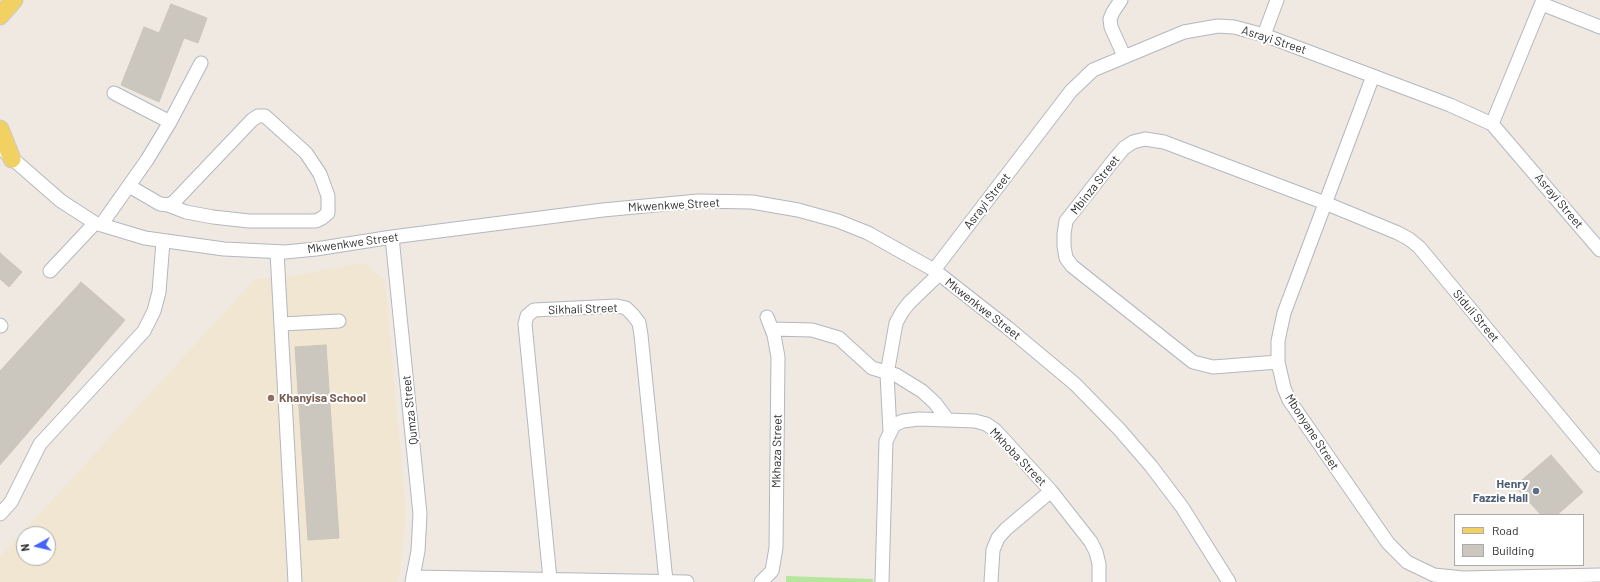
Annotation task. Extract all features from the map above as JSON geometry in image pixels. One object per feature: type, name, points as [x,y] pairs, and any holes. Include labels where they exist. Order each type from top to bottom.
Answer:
[{"type":"main road","points":[[0,16],[14,0]]},
{"type":"main road","points":[[0,129],[6,153]]},
{"type":"street","points":[[1121,0],[1112,12],[1110,19],[1111,27],[1124,56]]},
{"type":"street","points":[[1264,35],[1277,0]]},
{"type":"street","points":[[1492,124],[1543,2],[1600,27]]},
{"type":"street","name":"Asrayi Street","points":[[890,432],[887,374],[896,323],[902,312],[936,272],[1079,82],[1092,70],[1184,32],[1218,26],[1234,27],[1264,35],[1450,105],[1492,124],[1600,250]]},
{"type":"street","points":[[50,271],[98,224],[148,160],[201,63]]},
{"type":"street","name":"Mbonyane Street","points":[[1373,76],[1284,313],[1278,341],[1278,362],[1280,376],[1289,400],[1388,543],[1407,562],[1434,575],[1463,578],[1600,575]]},
{"type":"street","points":[[114,93],[170,122]]},
{"type":"street","points":[[129,186],[160,204],[168,205],[186,212],[249,221],[316,220],[322,218],[328,213],[328,196],[320,174],[306,153],[265,116],[258,116],[252,120],[174,202],[168,205]]},
{"type":"street","name":"Mbinza Street","points":[[1278,362],[1213,367],[1193,362],[1072,266],[1066,258],[1064,246],[1066,221],[1124,148],[1133,142],[1145,139],[1164,142],[1325,203]]},
{"type":"street","name":"Mkwenkwe Street","points":[[6,153],[61,201],[98,224],[163,242],[224,249],[277,252],[316,250],[392,237],[643,206],[698,201],[752,202],[798,210],[838,221],[868,233],[936,272],[1008,328],[1075,384],[1119,429],[1151,466],[1182,507],[1229,582]]},
{"type":"street","name":"Siduli Street","points":[[1325,203],[1398,233],[1419,248],[1600,465]]},
{"type":"street","name":"Qumza Street","points":[[392,237],[420,514],[418,551],[413,579]]},
{"type":"street","points":[[0,514],[11,502],[40,444],[144,331],[154,311],[159,292],[163,242]]},
{"type":"street","points":[[277,252],[295,582]]},
{"type":"street","name":"Sikhali Street","points":[[550,579],[525,324],[527,316],[534,310],[617,306],[626,308],[633,314],[642,335],[666,581]]},
{"type":"street","name":"Mkhaza Street","points":[[761,582],[772,570],[776,548],[778,357],[777,346],[767,317]]},
{"type":"street","points":[[282,324],[339,321]]},
{"type":"street","points":[[772,329],[812,330],[839,338],[872,368],[887,374],[896,375],[922,391],[935,403],[947,420]]},
{"type":"street","name":"Mkhoba Street","points":[[890,432],[894,426],[903,421],[919,419],[975,421],[986,424],[995,430],[1051,491],[1084,532],[1094,547],[1099,564],[1099,582]]},
{"type":"street","points":[[882,582],[884,458],[886,441],[890,432]]},
{"type":"street","points":[[991,582],[993,550],[998,538],[1051,491]]},
{"type":"street","points":[[413,579],[550,579],[687,582]]},
{"type":"shaded area","name":"Khanyisa School","points":[[364,263],[385,281],[406,514],[399,577],[397,582],[0,582],[0,557],[16,540],[16,566],[56,566],[56,526],[28,526],[255,279],[279,278]]},
{"type":"green space","points":[[786,576],[873,579],[873,582],[786,582]]},
{"type":"building","points":[[171,4],[207,18],[198,43],[184,38],[159,102],[121,85],[144,27],[159,33]]},
{"type":"building","points":[[0,253],[22,272],[9,287],[0,279]]},
{"type":"building","points":[[81,282],[125,320],[0,465],[0,371]]},
{"type":"building","points":[[326,345],[339,538],[308,540],[295,347]]},
{"type":"building","points":[[1551,455],[1583,492],[1558,514],[1540,514],[1515,486]]},
{"type":"place","name":"Khanyisa School","points":[[271,398]]},
{"type":"place","name":"Henry Fazzie Hall","points":[[1536,491]]}]
